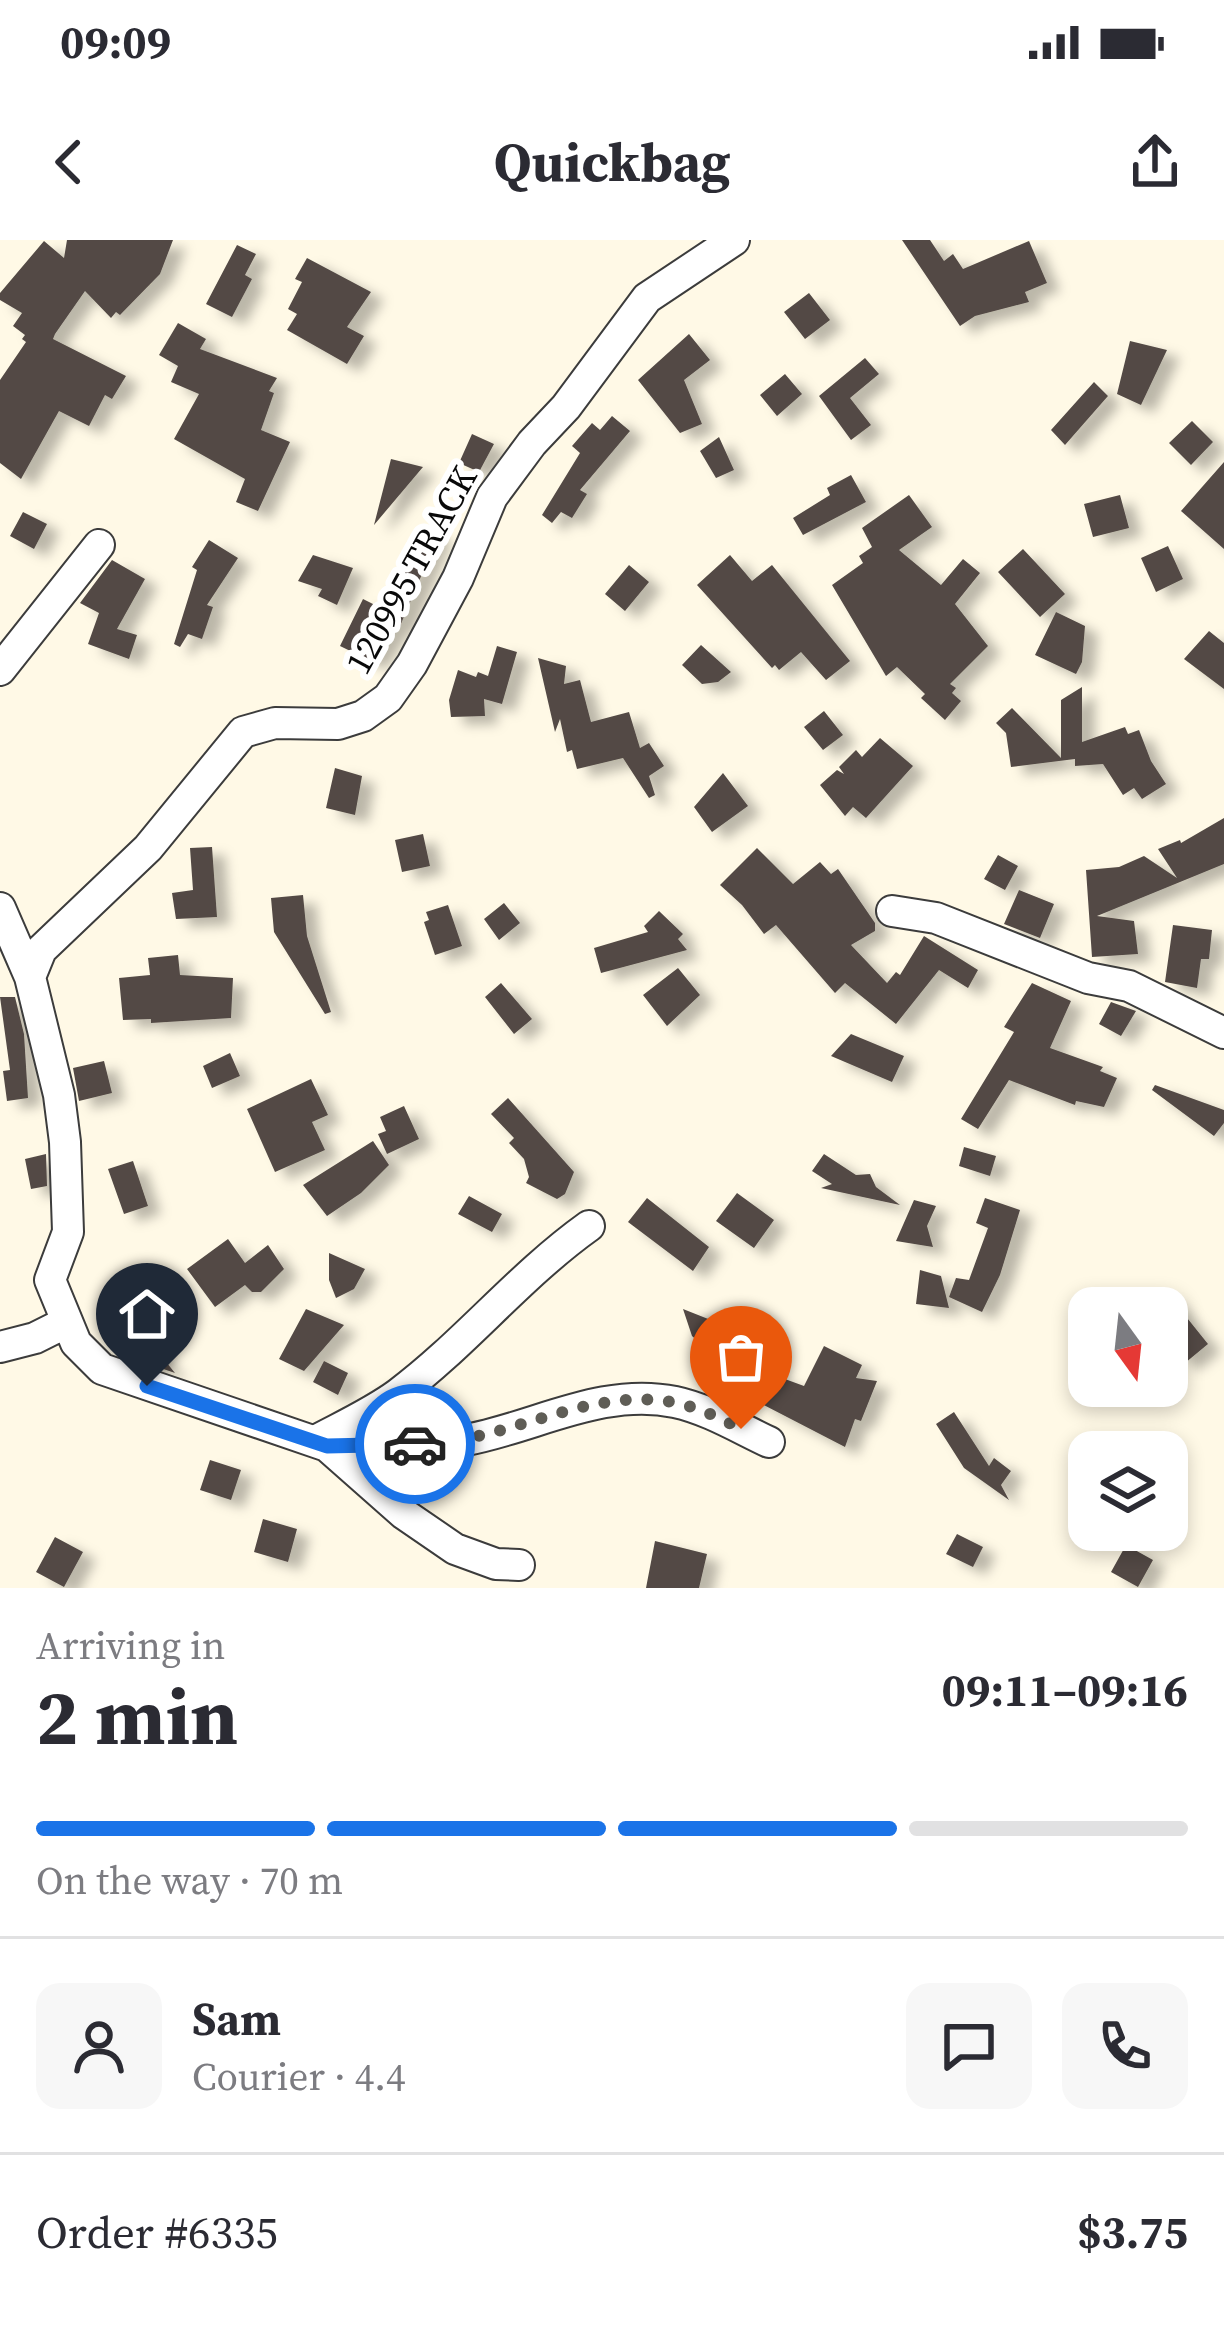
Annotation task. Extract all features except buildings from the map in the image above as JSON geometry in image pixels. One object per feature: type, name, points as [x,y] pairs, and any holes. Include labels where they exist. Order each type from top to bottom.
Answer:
[{"type":"street","name":"120995 TRACK","points":[[29,977],[41,950],[148,848],[232,740],[275,723],[338,724],[363,716],[388,698],[402,682],[458,578],[492,497],[532,443],[566,407],[647,298],[734,240]]},
{"type":"street","points":[[0,670],[99,545]]},
{"type":"street","points":[[0,908],[29,977],[59,1095],[68,1232],[50,1280],[76,1343],[102,1369],[321,1443],[467,1440],[604,1401],[651,1399],[677,1402],[769,1442]]},
{"type":"street","points":[[892,911],[936,918],[1088,978],[1129,986],[1224,1033]]},
{"type":"street","points":[[321,1443],[430,1368],[546,1256],[589,1226]]},
{"type":"street","points":[[0,1347],[35,1338],[65,1323]]},
{"type":"street","points":[[321,1443],[404,1514],[455,1549],[496,1564],[519,1564]]},
{"type":"way so far","points":[[415,1444],[467,1440],[604,1401],[677,1402],[741,1429]]},
{"type":"route","points":[[147,1386],[327,1446],[415,1444]]}]
